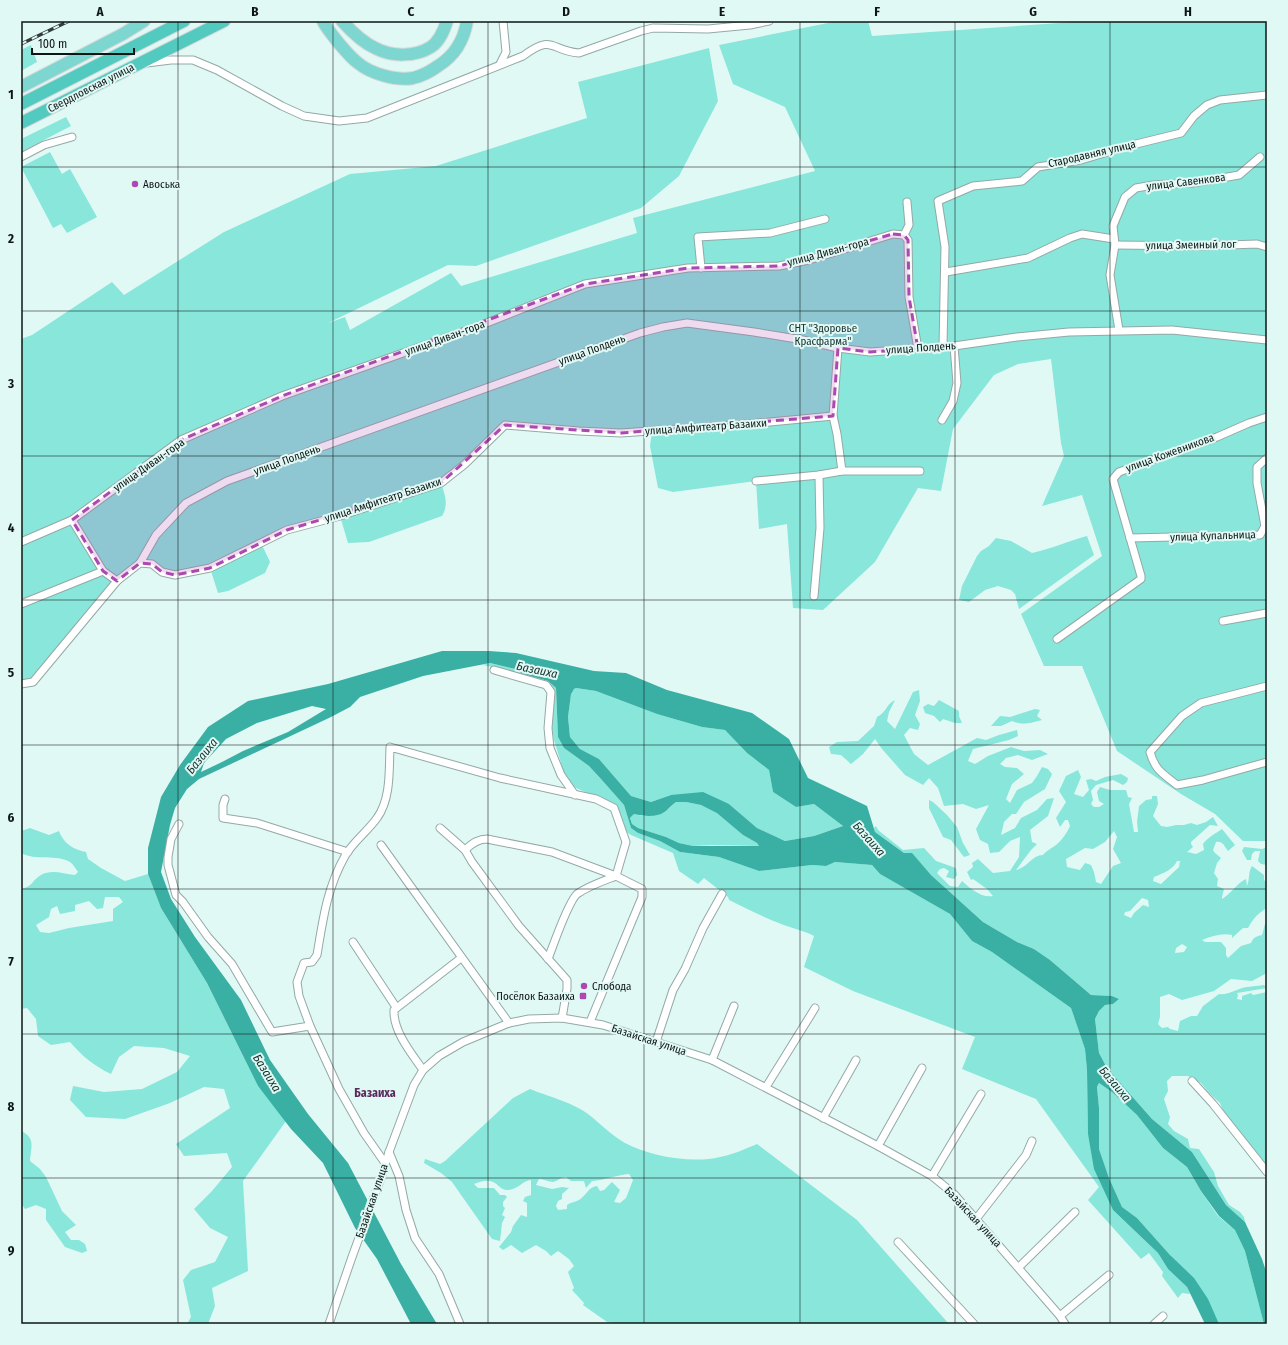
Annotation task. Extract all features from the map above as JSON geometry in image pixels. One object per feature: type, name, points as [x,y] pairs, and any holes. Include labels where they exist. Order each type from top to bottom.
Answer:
[{"type":"highway","name":"Свердловская улица","points":[[21,104],[170,24],[184,21]]},
{"type":"highway","name":"Свердловская улица","points":[[21,123],[224,21]]},
{"type":"main road","points":[[21,87],[123,34],[144,21]]},
{"type":"main road","points":[[323,21],[340,45],[358,64],[374,72],[390,77],[413,78],[431,71],[447,60],[457,48],[464,34],[466,21]]},
{"type":"main road","points":[[342,21],[352,33],[375,48],[395,54],[414,54],[432,46],[443,33],[447,21]]},
{"type":"street","points":[[500,64],[506,52],[503,21]]},
{"type":"street","points":[[140,64],[171,60],[193,60],[217,70],[282,106],[304,116],[339,121],[367,118],[523,56],[536,47],[547,43],[579,53],[653,28],[708,29],[750,25],[769,21]]},
{"type":"street","name":"Стародавняя улица","points":[[943,347],[946,272],[945,247],[938,201],[973,186],[1022,181],[1038,167],[1081,160],[1128,146],[1181,133],[1194,116],[1207,105],[1220,100],[1267,95]]},
{"type":"street","points":[[21,157],[44,145],[72,137]]},
{"type":"street","name":"улица Савенкова","points":[[1119,330],[1110,275],[1115,242],[1113,226],[1125,197],[1136,188],[1153,185],[1193,183],[1239,175],[1260,157]]},
{"type":"street","points":[[907,202],[909,225],[904,235],[908,240],[909,297],[918,349]]},
{"type":"street","points":[[701,268],[698,237],[770,233],[825,219]]},
{"type":"street","name":"улица Диван-гора","points":[[21,542],[72,520],[181,440],[282,396],[480,326],[585,284],[688,268],[779,266],[809,260],[893,234],[904,235]]},
{"type":"street","name":"улица Змеиный лог","points":[[946,272],[1028,258],[1070,238],[1082,234],[1115,242],[1201,246],[1257,244],[1267,247]]},
{"type":"street","name":"улица Полдень","points":[[21,684],[34,682],[117,581],[140,563],[156,535],[186,503],[227,481],[640,333],[687,323],[761,333],[838,348],[870,352],[954,346],[1024,336],[1069,332],[1119,330],[1172,330],[1267,340]]},
{"type":"street","points":[[942,420],[953,401],[957,383],[954,346]]},
{"type":"street","points":[[838,348],[833,416],[842,472]]},
{"type":"street","name":"улица Амфитеатр Базаихи","points":[[140,563],[152,564],[162,572],[175,575],[210,568],[287,530],[340,516],[441,483],[465,464],[505,425],[621,433],[737,425],[833,416]]},
{"type":"street","name":"улица Кожевникова","points":[[1056,640],[1141,579],[1113,479],[1119,472],[1217,437],[1267,417]]},
{"type":"street","name":"улица Купальница","points":[[1130,538],[1260,535],[1264,526],[1257,483],[1257,467],[1267,458]]},
{"type":"street","points":[[756,481],[842,472],[920,471]]},
{"type":"street","points":[[814,596],[820,528],[819,475]]},
{"type":"street","points":[[72,520],[103,571],[117,581]]},
{"type":"street","points":[[21,604],[103,571]]},
{"type":"street","points":[[1223,621],[1267,613]]},
{"type":"street","points":[[494,670],[546,685],[549,688],[551,692],[548,728],[550,748],[561,775],[575,795]]},
{"type":"street","points":[[1267,686],[1201,703],[1182,716],[1150,752],[1157,769],[1177,785],[1203,780],[1267,762]]},
{"type":"street","points":[[385,1163],[364,1133],[339,1089],[310,1026],[299,996],[298,982],[304,963],[312,962],[317,956],[325,907],[331,884],[348,852],[378,818],[387,798],[390,747],[500,778],[596,799],[614,808],[626,842],[616,876]]},
{"type":"street","points":[[225,798],[223,805],[224,818],[257,823],[348,852]]},
{"type":"street","points":[[179,824],[171,839],[168,857],[168,866],[176,895],[232,964],[272,1032],[310,1026]]},
{"type":"street","points":[[440,828],[465,850],[472,862],[519,926],[567,980],[568,989],[562,1018]]},
{"type":"street","points":[[465,850],[471,843],[487,838],[552,852],[616,876],[642,889],[642,897],[590,1022]]},
{"type":"street","points":[[381,845],[509,1023]]},
{"type":"street","points":[[548,959],[570,903],[577,894],[599,882],[616,876]]},
{"type":"street","points":[[656,1042],[673,990],[685,969],[703,928],[722,894]]},
{"type":"street","points":[[354,942],[396,1007]]},
{"type":"street","points":[[423,1070],[406,1046],[394,1019],[394,1010],[461,958]]},
{"type":"street","points":[[712,1060],[734,1006]]},
{"type":"street","points":[[766,1088],[815,1008]]},
{"type":"street","name":"Базайская улица","points":[[329,1324],[389,1152],[414,1085],[423,1070],[440,1056],[463,1042],[509,1023],[529,1019],[562,1018],[590,1022],[712,1060],[878,1146],[932,1176],[954,1194],[1019,1267],[1065,1324]]},
{"type":"street","points":[[823,1118],[856,1060]]},
{"type":"street","points":[[878,1146],[922,1068]]},
{"type":"street","points":[[1192,1081],[1213,1104],[1267,1172]]},
{"type":"street","points":[[932,1176],[981,1094]]},
{"type":"street","points":[[976,1219],[1026,1155],[1032,1141]]},
{"type":"street","points":[[389,1152],[399,1176],[406,1210],[415,1238],[439,1274],[460,1324]]},
{"type":"street","points":[[1019,1267],[1075,1212]]},
{"type":"street","points":[[898,1242],[974,1324]]},
{"type":"street","points":[[1060,1316],[1109,1275]]},
{"type":"street","points":[[1154,1324],[1163,1316]]},
{"type":"highlighted area","points":[[893,234],[904,235],[908,240],[909,297],[918,349],[870,352],[838,348],[833,416],[621,433],[505,425],[441,483],[287,530],[210,568],[175,575],[162,572],[152,564],[140,563],[117,581],[103,571],[72,520],[181,440],[282,396],[585,284],[688,268],[779,266]]},
{"type":"green space","name":"СНТ \"Здоровье Красфарма\"","points":[[838,21],[868,21],[872,36],[1089,21],[1267,21],[1267,841],[1243,841],[1215,814],[1181,794],[1117,751],[1082,666],[1044,666],[1021,614],[1102,556],[1082,495],[1042,506],[1064,456],[1061,443],[1051,359],[1018,364],[994,375],[953,429],[941,491],[918,488],[875,562],[823,610],[793,608],[787,524],[759,529],[756,481],[673,492],[658,488],[650,446],[652,431],[505,425],[441,483],[446,503],[442,516],[369,542],[348,543],[340,516],[287,530],[261,543],[270,562],[265,573],[228,591],[218,593],[210,568],[175,575],[152,564],[140,563],[117,581],[33,682],[21,684],[21,339],[32,335],[112,282],[124,295],[224,232],[350,174],[436,166],[587,118],[578,82],[709,48],[718,101],[679,176],[641,208],[476,266],[448,265],[328,323],[345,317],[350,330],[451,273],[461,286],[637,233],[633,218],[815,171],[785,107],[733,84],[719,45]]},
{"type":"green space","points":[[31,45],[37,62],[21,71],[21,50]]},
{"type":"green space","points":[[66,117],[71,126],[21,152],[21,139]]},
{"type":"green space","points":[[50,152],[62,174],[70,169],[97,217],[67,233],[61,224],[53,228],[21,167]]},
{"type":"green space","points":[[1087,536],[1094,555],[1019,609],[1015,594],[1011,590],[998,586],[985,590],[969,602],[959,600],[962,586],[977,556],[996,538],[1011,541],[1032,553]]},
{"type":"green space","points":[[490,663],[515,669],[523,674],[483,665]]},
{"type":"green space","points":[[548,681],[556,688],[558,737],[564,748],[589,766],[624,805],[631,828],[638,833],[660,841],[680,852],[719,857],[759,871],[812,865],[826,866],[835,862],[872,865],[880,874],[950,914],[972,941],[992,952],[1071,1008],[1085,1049],[1087,1070],[1088,1134],[1113,1210],[1158,1253],[1168,1269],[1187,1287],[1190,1294],[1182,1293],[1178,1298],[1162,1276],[1163,1272],[1149,1253],[1141,1259],[1088,1200],[1099,1187],[1036,1099],[962,1069],[975,1037],[853,991],[804,967],[814,936],[784,925],[729,900],[728,897],[704,878],[698,884],[679,871],[673,853],[625,831],[617,807],[574,787],[564,773],[554,740],[552,729],[553,689]]},
{"type":"green space","points":[[576,688],[596,691],[657,714],[702,727],[725,730],[747,753],[769,770],[773,792],[796,807],[814,804],[843,826],[814,836],[785,841],[757,828],[729,804],[671,795],[651,802],[631,796],[599,759],[580,749],[570,737],[568,717],[571,693]]},
{"type":"green space","points":[[919,690],[920,701],[915,715],[920,724],[918,730],[910,728],[904,735],[914,754],[928,765],[977,738],[986,740],[1017,730],[1018,736],[1009,740],[973,749],[968,761],[975,764],[988,756],[1011,747],[1024,751],[1040,750],[1048,754],[1032,760],[1018,755],[1006,758],[1000,764],[1005,767],[1017,768],[1024,774],[1012,784],[1006,799],[1010,803],[1017,790],[1032,783],[1042,767],[1048,769],[1052,774],[1045,789],[1024,802],[1016,814],[1012,814],[1004,822],[1001,835],[1015,828],[1021,818],[1037,810],[1047,799],[1054,798],[1048,816],[1030,830],[1032,842],[1037,844],[1016,870],[1020,869],[1036,857],[1043,855],[1058,843],[1066,834],[1070,826],[1068,820],[1065,820],[1060,827],[1056,818],[1066,802],[1059,791],[1066,776],[1078,770],[1081,777],[1074,794],[1083,797],[1089,790],[1086,780],[1091,779],[1096,781],[1105,777],[1121,774],[1128,778],[1127,782],[1123,785],[1113,780],[1096,785],[1091,791],[1093,800],[1091,804],[1094,807],[1099,807],[1104,804],[1099,801],[1097,792],[1100,787],[1110,790],[1126,790],[1128,797],[1132,798],[1129,804],[1134,832],[1138,832],[1137,822],[1139,806],[1146,800],[1152,799],[1152,796],[1157,796],[1158,804],[1153,816],[1161,826],[1167,827],[1191,823],[1197,825],[1206,822],[1213,817],[1218,826],[1210,825],[1191,842],[1193,847],[1187,852],[1196,854],[1204,850],[1203,844],[1209,837],[1222,829],[1235,845],[1228,851],[1222,843],[1216,842],[1213,850],[1221,858],[1217,863],[1214,873],[1218,879],[1217,886],[1224,889],[1222,899],[1246,879],[1247,886],[1252,866],[1264,875],[1264,880],[1267,883],[1267,908],[1256,916],[1248,928],[1243,928],[1232,938],[1232,935],[1224,934],[1202,940],[1205,942],[1221,942],[1226,948],[1226,955],[1228,958],[1241,946],[1251,943],[1255,938],[1262,935],[1265,924],[1267,925],[1267,973],[1252,981],[1231,979],[1214,991],[1182,1000],[1169,994],[1160,997],[1160,1017],[1158,1024],[1162,1028],[1168,1027],[1178,1031],[1180,1021],[1191,1016],[1197,1016],[1203,1006],[1219,994],[1264,985],[1267,988],[1237,993],[1237,999],[1242,1000],[1242,996],[1251,993],[1253,995],[1267,992],[1267,1167],[1225,1116],[1220,1103],[1201,1083],[1188,1076],[1172,1076],[1167,1081],[1168,1091],[1164,1099],[1170,1117],[1168,1124],[1174,1131],[1188,1139],[1190,1148],[1199,1149],[1214,1172],[1218,1186],[1229,1205],[1240,1212],[1244,1217],[1245,1222],[1226,1205],[1192,1152],[1152,1119],[1107,1068],[1099,1053],[1095,1019],[1099,1011],[1105,1005],[1113,1004],[1119,999],[1112,996],[1091,995],[1050,960],[1034,949],[1017,942],[983,922],[931,875],[912,854],[904,853],[875,832],[874,828],[876,826],[878,830],[903,850],[924,848],[936,861],[956,868],[957,875],[954,879],[946,877],[949,871],[944,868],[940,869],[937,873],[950,886],[958,887],[962,881],[973,890],[984,896],[993,896],[987,889],[973,879],[971,880],[967,872],[973,867],[972,863],[978,859],[993,873],[1010,871],[1019,857],[1020,837],[1010,841],[999,852],[990,853],[988,844],[980,840],[976,829],[989,805],[976,809],[963,804],[944,806],[938,788],[929,778],[923,785],[905,775],[875,739],[863,754],[851,764],[841,755],[831,754],[829,747],[837,742],[858,741],[874,726],[877,717],[883,713],[895,700],[889,712],[887,721],[895,729],[913,692]],"holes":[[[1114,831],[1117,837],[1113,849],[1121,863],[1113,866],[1101,884],[1096,882],[1091,865],[1085,863],[1080,870],[1067,867],[1066,859],[1085,848],[1093,849],[1105,842]],[[1177,861],[1180,861],[1179,867],[1161,884],[1153,881],[1154,877],[1167,871]],[[1142,898],[1148,900],[1149,907],[1143,905],[1131,918],[1124,915],[1125,912],[1130,911]],[[1182,944],[1187,947],[1184,952],[1175,953],[1176,948]]]},
{"type":"green space","points":[[939,700],[959,711],[959,716],[962,723],[955,723],[943,719],[940,722],[934,716],[925,713],[923,707],[928,704],[934,706]]},
{"type":"green space","points":[[1035,709],[1040,710],[1037,716],[1042,720],[1023,724],[1012,721],[1001,726],[991,726],[1000,716],[1010,717]]},
{"type":"green space","points":[[929,800],[947,815],[957,827],[963,843],[970,855],[964,857],[951,840],[943,837],[929,808]]},
{"type":"green space","points":[[676,802],[701,805],[717,812],[743,835],[757,843],[759,846],[693,846],[679,843],[638,828],[632,824],[630,818],[634,814],[643,816],[665,812]]},
{"type":"green space","points":[[30,828],[49,835],[59,831],[66,842],[77,850],[86,852],[88,859],[125,881],[148,874],[161,908],[207,983],[258,1086],[286,1121],[243,1181],[248,1271],[212,1288],[215,1306],[208,1324],[187,1324],[191,1317],[183,1280],[191,1270],[215,1262],[228,1237],[210,1228],[194,1209],[212,1191],[232,1167],[227,1153],[184,1156],[176,1144],[230,1108],[224,1089],[204,1087],[170,1103],[125,1119],[86,1117],[70,1100],[73,1086],[104,1092],[142,1089],[177,1072],[190,1056],[164,1048],[134,1046],[119,1057],[111,1074],[99,1068],[79,1052],[70,1042],[51,1045],[38,1036],[36,1019],[27,1008],[21,1009],[21,889],[31,885],[38,877],[45,873],[53,872],[75,875],[78,872],[71,863],[59,858],[32,857],[21,853],[21,831]],"holes":[[[105,897],[119,897],[123,902],[113,909],[113,921],[69,928],[49,933],[40,932],[36,925],[49,917],[51,909],[57,906],[60,914],[75,911],[75,905],[89,901],[97,909],[103,908]]]},
{"type":"green space","points":[[1244,847],[1262,849],[1267,847],[1267,865],[1261,864],[1258,861],[1260,851],[1255,851],[1252,854],[1251,860],[1247,860],[1242,851]]},
{"type":"green space","points":[[1099,1083],[1112,1092],[1137,1115],[1163,1148],[1187,1167],[1218,1216],[1235,1230],[1245,1251],[1264,1324],[1219,1324],[1170,1255],[1137,1218],[1122,1207],[1109,1178],[1099,1149],[1099,1108],[1097,1087]]},
{"type":"green space","points":[[530,1089],[560,1100],[582,1110],[625,1143],[646,1152],[671,1158],[696,1160],[709,1159],[729,1155],[757,1144],[857,1220],[949,1324],[617,1324],[607,1322],[583,1305],[584,1303],[572,1290],[574,1288],[568,1272],[574,1266],[569,1259],[558,1251],[551,1256],[536,1245],[522,1253],[511,1245],[503,1250],[499,1247],[511,1232],[513,1226],[521,1215],[527,1217],[527,1203],[523,1201],[525,1197],[531,1195],[531,1180],[528,1180],[510,1190],[503,1189],[490,1181],[482,1181],[474,1184],[478,1188],[494,1188],[500,1195],[505,1195],[507,1197],[503,1202],[503,1206],[505,1208],[502,1215],[505,1217],[502,1223],[500,1241],[492,1239],[452,1182],[441,1173],[424,1163],[425,1159],[440,1164],[445,1161],[513,1098]],"holes":[[[629,1174],[633,1180],[626,1198],[620,1203],[614,1202],[620,1190],[612,1182],[604,1190],[600,1191],[597,1186],[592,1188],[582,1198],[567,1205],[567,1209],[558,1210],[556,1206],[558,1201],[562,1199],[562,1194],[569,1188],[562,1187],[552,1189],[536,1185],[539,1179],[553,1182],[566,1177],[571,1181],[584,1181],[586,1188],[592,1181]]]},
{"type":"green space","points":[[21,1131],[29,1137],[32,1143],[30,1161],[40,1169],[46,1177],[62,1211],[76,1225],[65,1232],[71,1240],[79,1240],[85,1244],[87,1251],[82,1253],[65,1247],[46,1220],[46,1209],[36,1205],[25,1209],[21,1203]]},
{"type":"water","points":[[442,651],[489,651],[516,653],[594,671],[626,673],[667,690],[752,713],[789,739],[808,778],[867,806],[875,832],[904,853],[912,853],[931,875],[983,922],[1017,942],[1034,949],[1050,960],[1091,995],[1112,996],[1119,999],[1113,1004],[1105,1005],[1099,1011],[1095,1019],[1099,1053],[1107,1068],[1152,1119],[1192,1152],[1226,1205],[1245,1222],[1262,1259],[1267,1274],[1267,1324],[1264,1324],[1245,1251],[1235,1230],[1219,1216],[1201,1191],[1187,1167],[1163,1148],[1137,1115],[1112,1092],[1099,1083],[1097,1087],[1099,1108],[1099,1149],[1109,1178],[1122,1207],[1137,1218],[1170,1255],[1194,1278],[1208,1299],[1219,1324],[1205,1324],[1187,1287],[1168,1269],[1158,1253],[1113,1210],[1094,1169],[1088,1134],[1087,1070],[1085,1049],[1071,1008],[992,952],[972,941],[950,914],[880,874],[872,865],[835,862],[826,866],[812,865],[759,871],[719,857],[680,852],[660,841],[638,833],[631,828],[624,805],[589,766],[564,748],[558,737],[556,688],[548,681],[523,674],[515,669],[490,663],[423,676],[360,697],[350,707],[331,717],[199,779],[187,789],[175,808],[170,825],[161,872],[171,899],[195,937],[241,1000],[270,1060],[308,1114],[348,1163],[401,1264],[437,1324],[411,1324],[377,1259],[355,1228],[323,1163],[291,1129],[258,1086],[207,983],[161,908],[148,874],[148,848],[161,797],[180,765],[208,727],[248,701],[328,684]],"holes":[[[574,689],[596,691],[657,714],[702,727],[725,730],[747,753],[769,770],[773,792],[796,807],[814,804],[843,826],[814,836],[785,841],[757,828],[729,804],[703,792],[671,795],[651,802],[631,796],[599,759],[580,749],[570,737],[568,717],[571,694]],[[312,706],[326,709],[288,732],[243,751],[201,772],[204,763],[226,739],[257,723]],[[676,802],[701,805],[717,813],[743,835],[757,843],[759,846],[693,846],[679,843],[638,828],[632,824],[630,818],[634,814],[655,816],[666,811]]]},
{"type":"pier","points":[[368,1198],[374,1209],[362,1242],[356,1233]]},
{"type":"railway","points":[[21,44],[69,21]]},
{"type":"place","name":"Авоська","points":[[135,184]]},
{"type":"place","name":"Слобода","points":[[584,986]]},
{"type":"place","name":"Посёлок Базаиха","points":[[583,996]]},
{"type":"district","name":"Базаиха","points":[[375,1093]]}]
